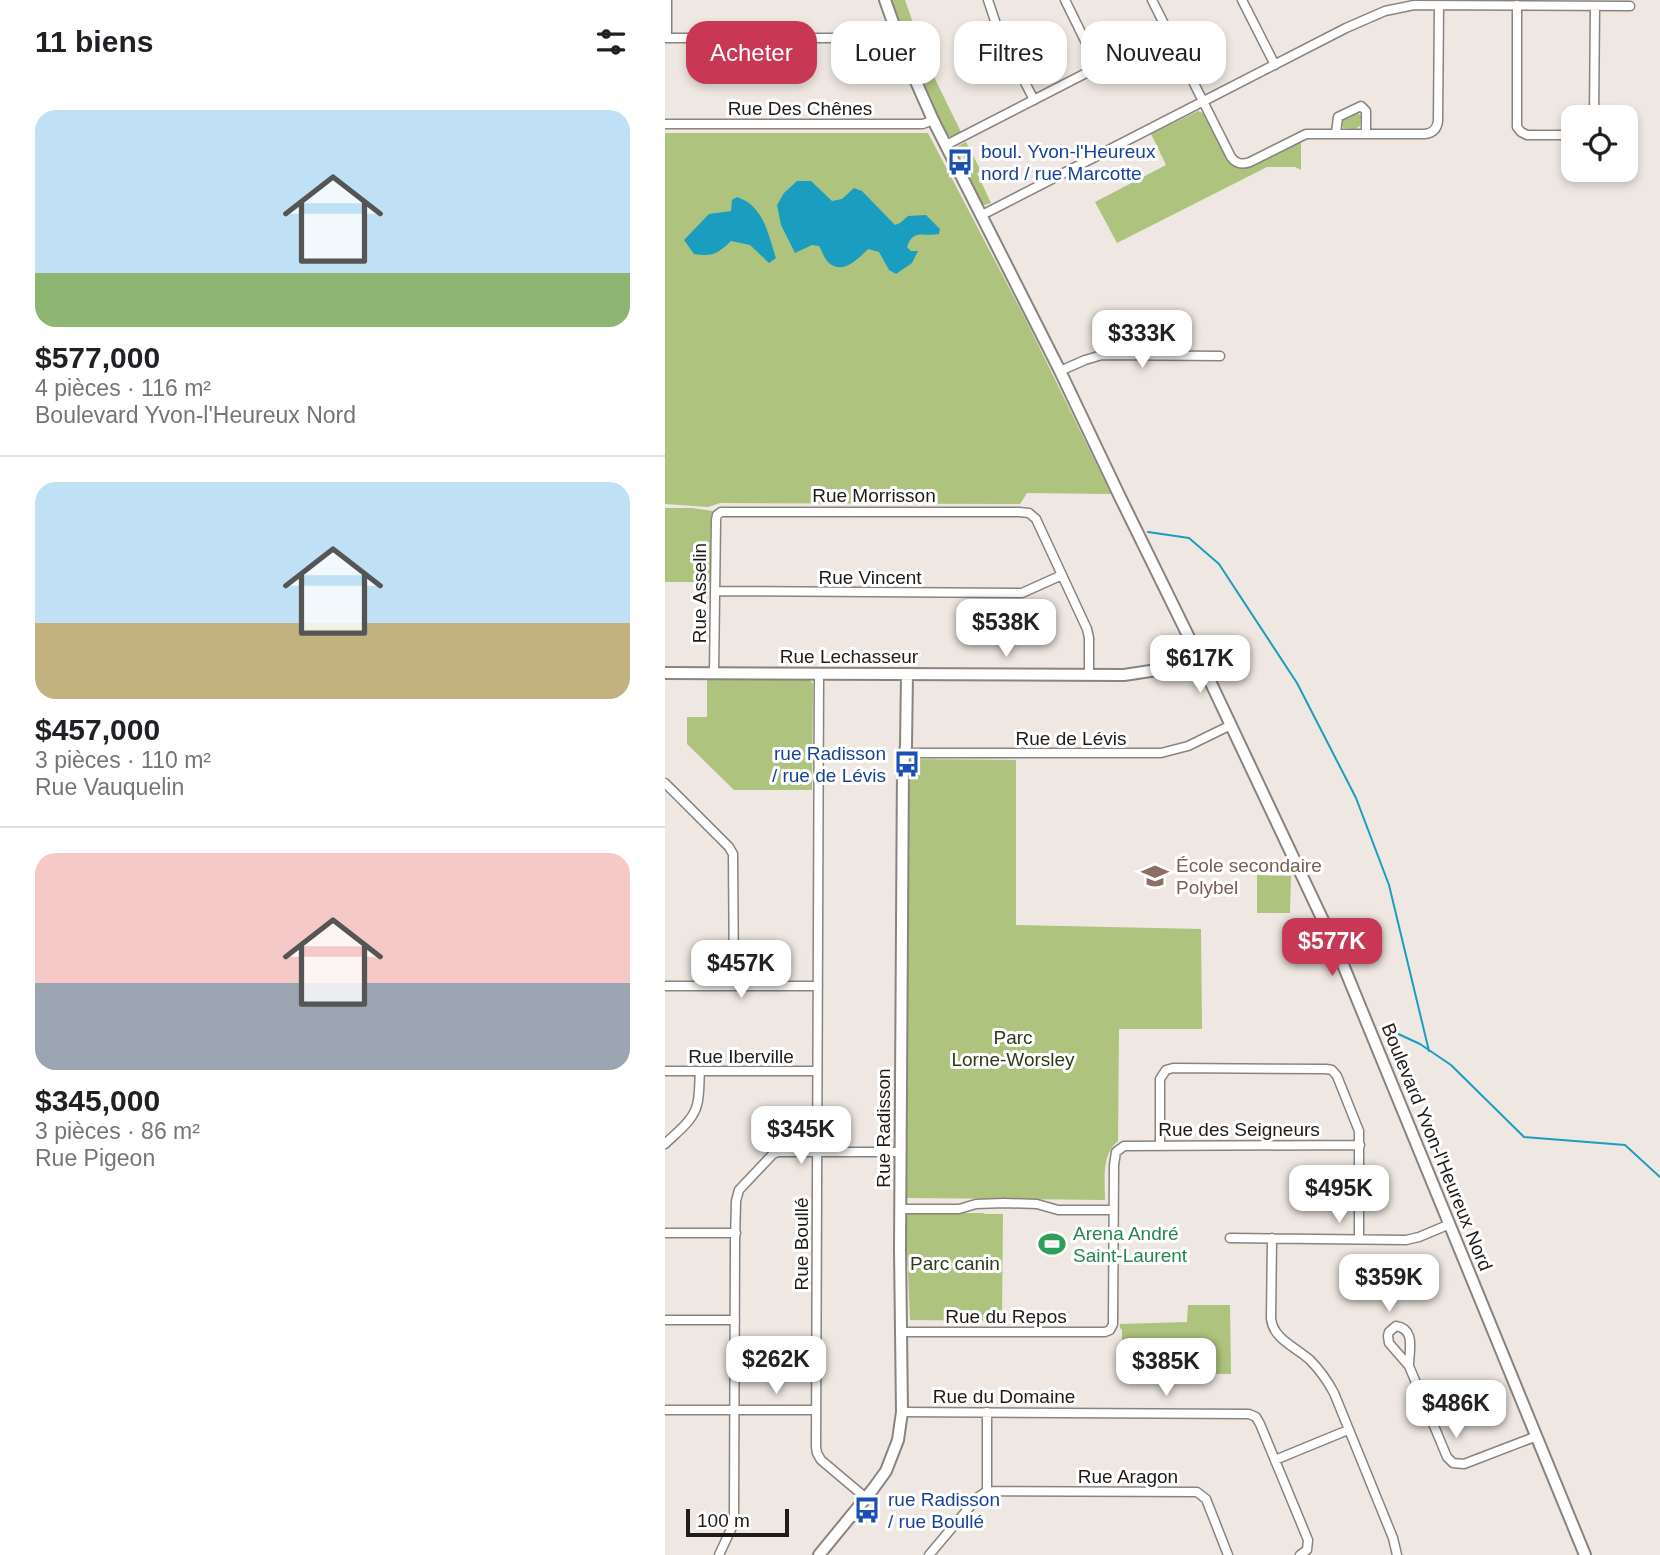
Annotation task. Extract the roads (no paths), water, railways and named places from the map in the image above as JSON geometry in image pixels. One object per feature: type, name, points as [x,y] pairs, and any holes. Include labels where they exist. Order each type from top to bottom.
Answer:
[{"type":"street","points":[[667,0],[666,38],[831,38]]},
{"type":"street","name":"Boulevard Yvon-l'Heureux Nord","points":[[885,0],[892,21]]},
{"type":"street","points":[[988,0],[998,30],[1034,100]]},
{"type":"street","points":[[1065,0],[1081,32]]},
{"type":"street","points":[[1152,0],[1163,21]]},
{"type":"street","points":[[1242,0],[1275,65]]},
{"type":"street","points":[[1194,84],[1231,157],[1239,163],[1250,162],[1303,135],[1427,134],[1436,128],[1438,121],[1439,5]]},
{"type":"street","points":[[982,215],[1378,13],[1408,6],[1439,5],[1630,6]]},
{"type":"street","points":[[1517,5],[1517,127],[1527,135],[1561,135]]},
{"type":"street","points":[[1594,105],[1595,6]]},
{"type":"street","points":[[946,145],[1081,75]]},
{"type":"street","name":"Boulevard Yvon-l'Heureux Nord","points":[[918,84],[933,120],[1061,371],[1120,498],[1197,652],[1341,960],[1585,1555]]},
{"type":"street","points":[[1336,133],[1338,117],[1361,106],[1366,111],[1366,134]]},
{"type":"street","name":"Rue Des Chênes","points":[[665,124],[923,124],[933,120]]},
{"type":"street","points":[[1061,371],[1102,355],[1220,356]]},
{"type":"street","name":"Rue Morrisson","points":[[718,513],[731,510],[1029,513],[1036,519],[1062,575]]},
{"type":"street","name":"Rue Asselin","points":[[714,673],[718,513]]},
{"type":"street","points":[[1062,575],[1089,633],[1089,675]]},
{"type":"street","name":"Rue Vincent","points":[[716,591],[1021,593],[1062,575]]},
{"type":"street","name":"Rue Lechasseur","points":[[665,673],[1145,673],[1167,667],[1197,652]]},
{"type":"street","name":"Rue Boullé","points":[[819,674],[816,1447],[825,1464],[866,1498]]},
{"type":"street","name":"Rue Radisson","points":[[818,1555],[886,1472],[900,1434],[903,764],[907,674]]},
{"type":"street","name":"Rue de Lévis","points":[[904,754],[1161,753],[1188,746],[1231,725]]},
{"type":"street","points":[[665,783],[733,854],[734,986]]},
{"type":"street","points":[[665,986],[818,986]]},
{"type":"street","points":[[1160,1145],[1160,1079],[1164,1071],[1173,1068],[1330,1069],[1337,1076],[1359,1131],[1359,1239]]},
{"type":"street","name":"Rue Iberville","points":[[665,1071],[817,1071]]},
{"type":"street","points":[[665,1144],[695,1112],[700,1071]]},
{"type":"street","name":"Rue des Seigneurs","points":[[1114,1210],[1115,1154],[1129,1146],[1360,1145]]},
{"type":"street","points":[[719,1555],[734,1516],[736,1201],[739,1191],[775,1153],[901,1152]]},
{"type":"street","points":[[900,1209],[960,1209],[976,1204],[1004,1203],[1037,1204],[1058,1210],[1114,1210]]},
{"type":"street","name":"Rue du Repos","points":[[901,1332],[1110,1330],[1113,1324],[1114,1210]]},
{"type":"street","points":[[1230,1238],[1411,1239],[1450,1224]]},
{"type":"street","points":[[665,1233],[736,1233]]},
{"type":"street","points":[[1272,1238],[1273,1328],[1279,1337],[1304,1355],[1322,1374],[1334,1393],[1393,1538],[1397,1555]]},
{"type":"street","points":[[665,1320],[735,1320]]},
{"type":"street","points":[[1409,1366],[1409,1333],[1403,1328],[1394,1327],[1388,1334],[1388,1341],[1409,1366],[1447,1457],[1453,1463],[1464,1464],[1537,1436]]},
{"type":"street","points":[[665,1410],[816,1410]]},
{"type":"street","name":"Rue du Domaine","points":[[902,1412],[1247,1413],[1259,1421],[1308,1540],[1303,1552]]},
{"type":"street","points":[[929,1555],[978,1497],[987,1491],[987,1412]]},
{"type":"street","points":[[1275,1460],[1348,1430]]},
{"type":"street","name":"Rue Aragon","points":[[987,1491],[1197,1492],[1206,1499],[1229,1555]]},
{"type":"water","points":[[797,181],[811,181],[832,201],[842,199],[854,188],[862,191],[895,225],[908,216],[926,215],[940,229],[939,234],[912,237],[907,247],[911,251],[918,251],[912,263],[896,274],[889,270],[879,252],[868,249],[844,267],[833,266],[828,262],[819,246],[812,245],[795,253],[781,225],[777,205],[784,193]]},
{"type":"water","points":[[737,197],[753,207],[764,222],[776,258],[769,263],[750,245],[731,241],[714,254],[700,255],[694,254],[684,240],[709,214],[731,211],[732,200]]},
{"type":"waterway","points":[[1148,532],[1189,538],[1219,564],[1297,683],[1356,798],[1389,885],[1429,1051]]},
{"type":"waterway","points":[[1381,1026],[1420,1044],[1451,1065],[1524,1137],[1625,1145],[1660,1177]]},
{"type":"place","name":"boul. Yvon-l'Heureux nord / rue Marcotte","points":[[960,162]]},
{"type":"place","name":"rue Radisson / rue de Lévis","points":[[907,764]]},
{"type":"place","name":"École secondaire Polybel","points":[[1155,876]]},
{"type":"place","name":"Arena André Saint-Laurent","points":[[1052,1244]]},
{"type":"place","name":"rue Radisson / rue Boullé","points":[[867,1510]]},
{"type":"park label","name":"Parc Lorne-Worsley","points":[[1013,1048]]},
{"type":"park label","name":"Parc canin","points":[[955,1263]]}]
